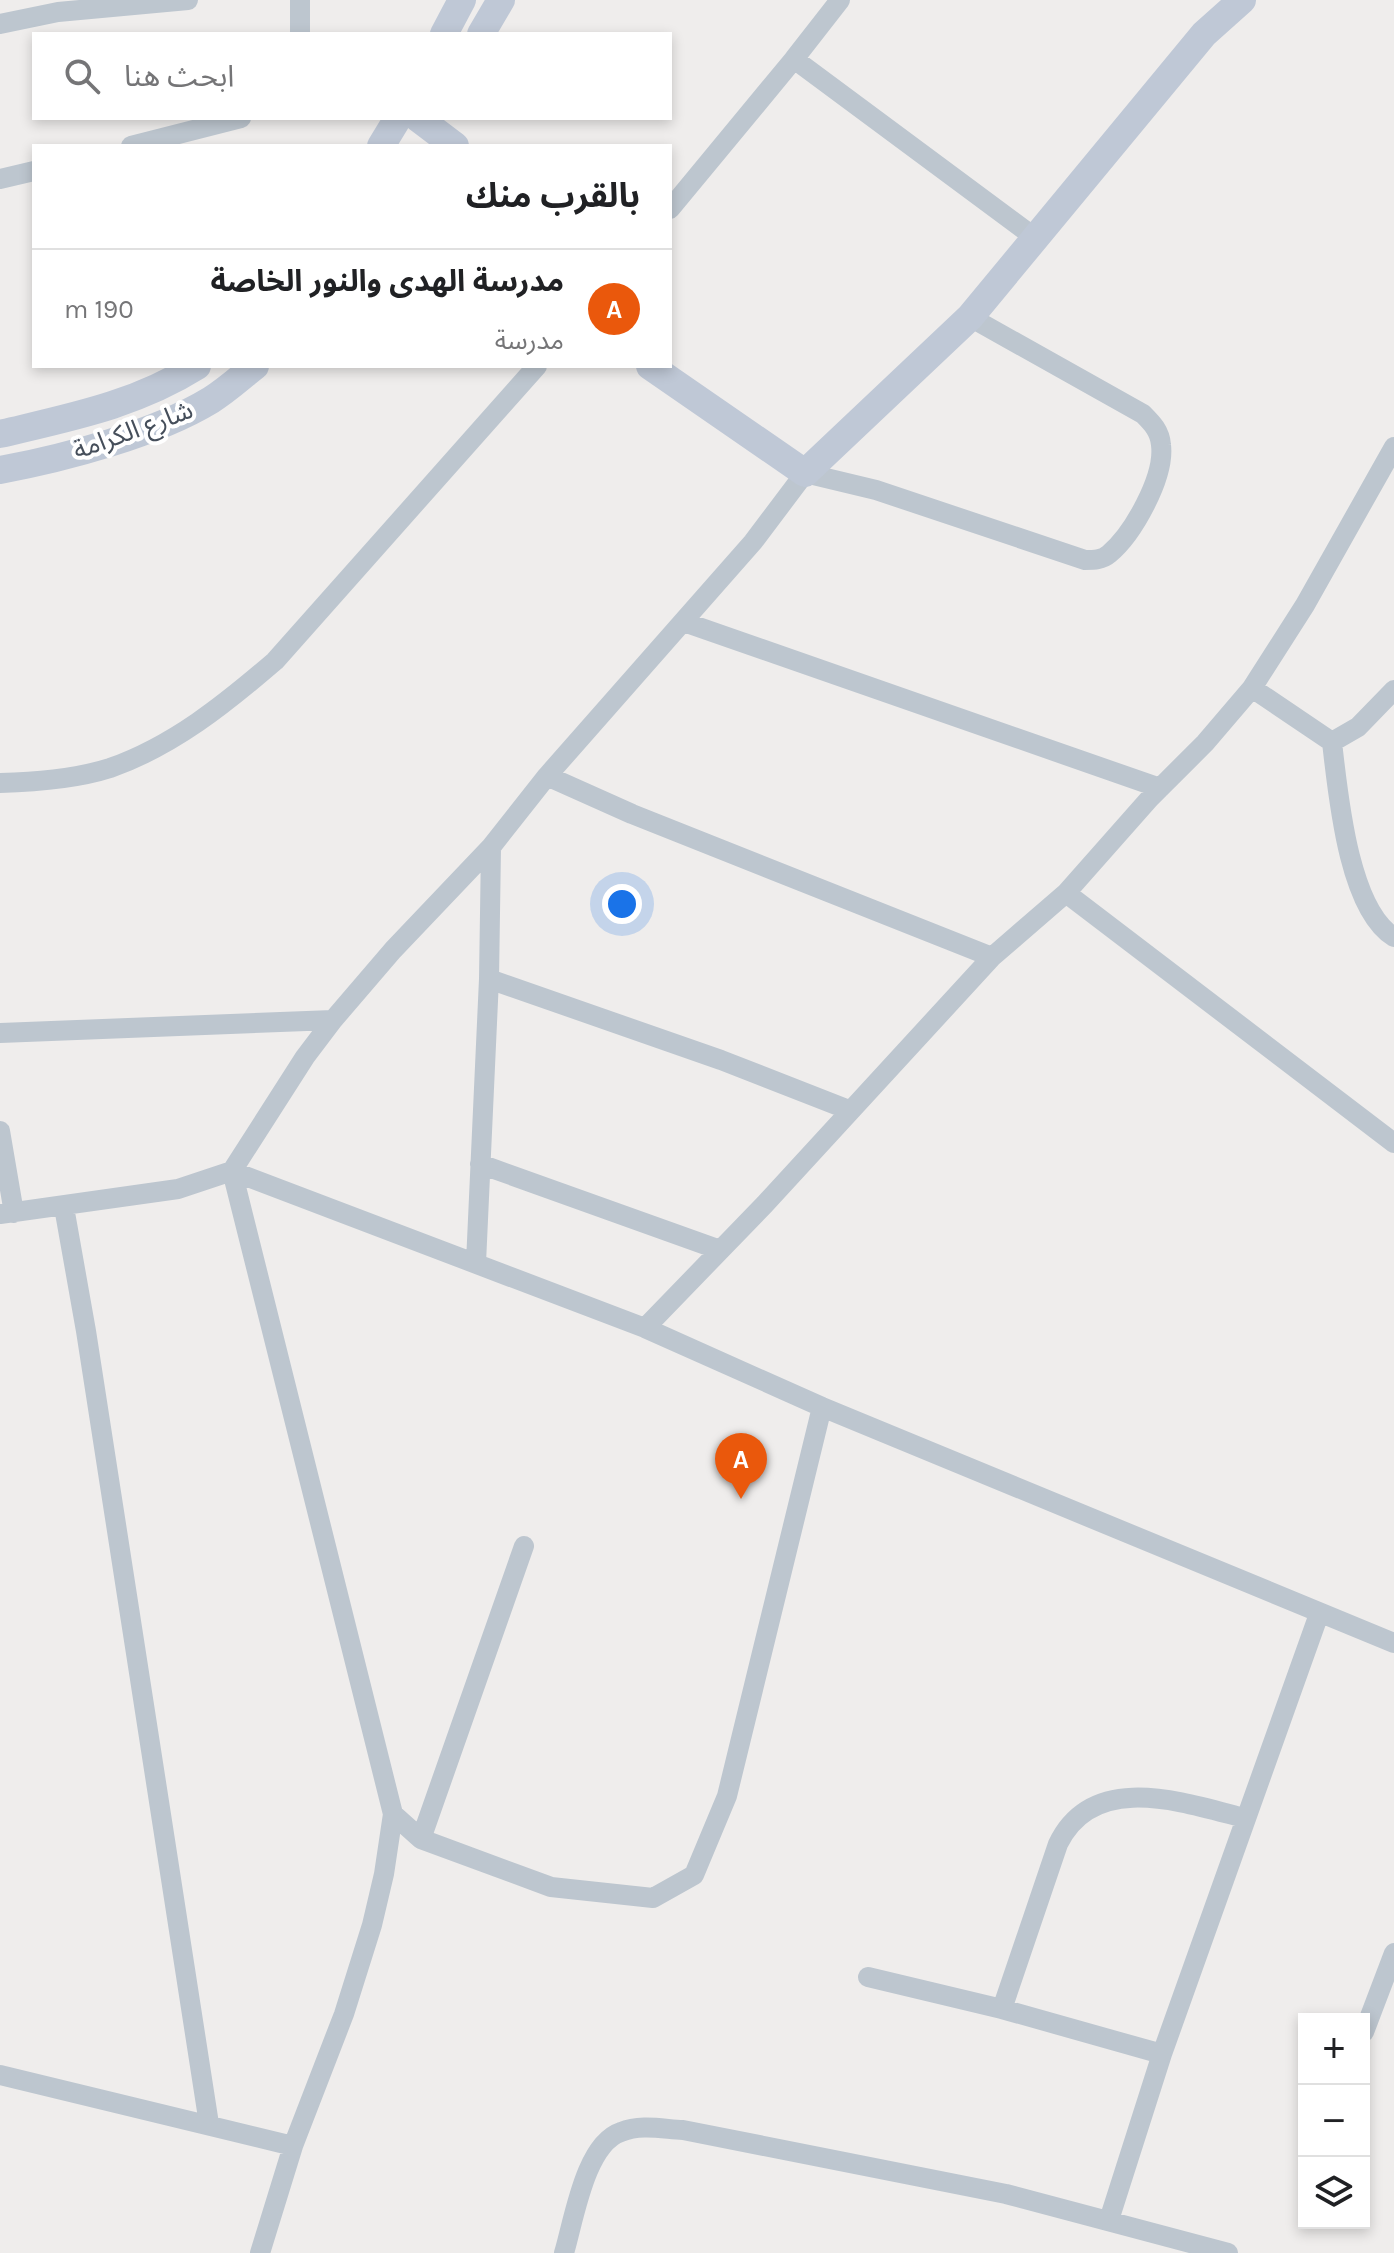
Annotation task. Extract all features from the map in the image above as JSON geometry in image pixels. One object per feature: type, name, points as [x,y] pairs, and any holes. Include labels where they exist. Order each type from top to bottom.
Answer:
[{"type":"street","points":[[0,24],[58,6],[188,0]]},
{"type":"street","points":[[300,0],[300,32]]},
{"type":"street","points":[[445,32],[462,0]]},
{"type":"street","points":[[482,32],[501,0]]},
{"type":"street","points":[[672,207],[840,0]]},
{"type":"street","points":[[0,1131],[7,1214],[178,1189],[232,1171],[305,1057],[393,950],[491,847],[547,776],[753,542],[805,473],[970,317],[1204,34],[1242,0]]},
{"type":"street","points":[[794,59],[1034,237]]},
{"type":"street","points":[[139,144],[233,120]]},
{"type":"street","points":[[382,144],[397,120]]},
{"type":"street","points":[[423,127],[452,144]]},
{"type":"street","points":[[0,179],[32,171]]},
{"type":"street","points":[[653,368],[805,473],[876,490],[1085,560],[1108,556],[1146,502],[1159,471],[1160,435],[1143,414],[970,317]]},
{"type":"street","name":"شارع الكرامة","points":[[0,434],[107,409],[167,385],[194,368]]},
{"type":"street","name":"شارع الكرامة","points":[[0,470],[46,462],[172,421],[213,399],[252,368]]},
{"type":"street","points":[[0,783],[59,778],[107,769],[146,753],[233,697],[284,650],[535,368]]},
{"type":"street","points":[[645,1328],[992,957],[1066,893],[1252,688],[1305,605],[1394,447]]},
{"type":"street","points":[[684,622],[1160,788]]},
{"type":"street","points":[[1252,688],[1332,742],[1339,808],[1361,892],[1384,931],[1394,937]]},
{"type":"street","points":[[1332,742],[1358,727],[1394,690]]},
{"type":"street","points":[[547,776],[632,814],[992,957]]},
{"type":"street","points":[[476,1263],[489,979],[491,847]]},
{"type":"street","points":[[1066,893],[1394,1143]]},
{"type":"street","points":[[489,979],[655,1036],[849,1110]]},
{"type":"street","points":[[0,1033],[333,1020]]},
{"type":"street","points":[[480,1164],[720,1250]]},
{"type":"street","points":[[232,1171],[645,1328],[822,1407],[1394,1643]]},
{"type":"street","points":[[232,1171],[393,1814],[372,1925],[344,2014],[293,2146],[260,2253]]},
{"type":"street","points":[[64,1207],[209,2124]]},
{"type":"street","points":[[393,1814],[421,1839],[551,1887],[653,1898],[694,1875],[727,1796],[822,1407]]},
{"type":"street","points":[[421,1839],[524,1546]]},
{"type":"street","points":[[1109,2220],[1162,2054],[1319,1614]]},
{"type":"street","points":[[1002,2009],[1058,1844],[1067,1825],[1080,1813],[1098,1803],[1135,1798],[1187,1804],[1244,1818]]},
{"type":"street","points":[[1370,2016],[1394,1953]]},
{"type":"street","points":[[868,1977],[1002,2009],[1162,2054]]},
{"type":"street","points":[[0,2075],[293,2146]]},
{"type":"street","points":[[564,2253],[585,2181],[599,2148],[618,2132],[641,2127],[683,2130],[1006,2194],[1228,2253]]},
{"type":"place","name":"مدرسة الهدى والنور الخاصة","points":[[741,1499]]}]
